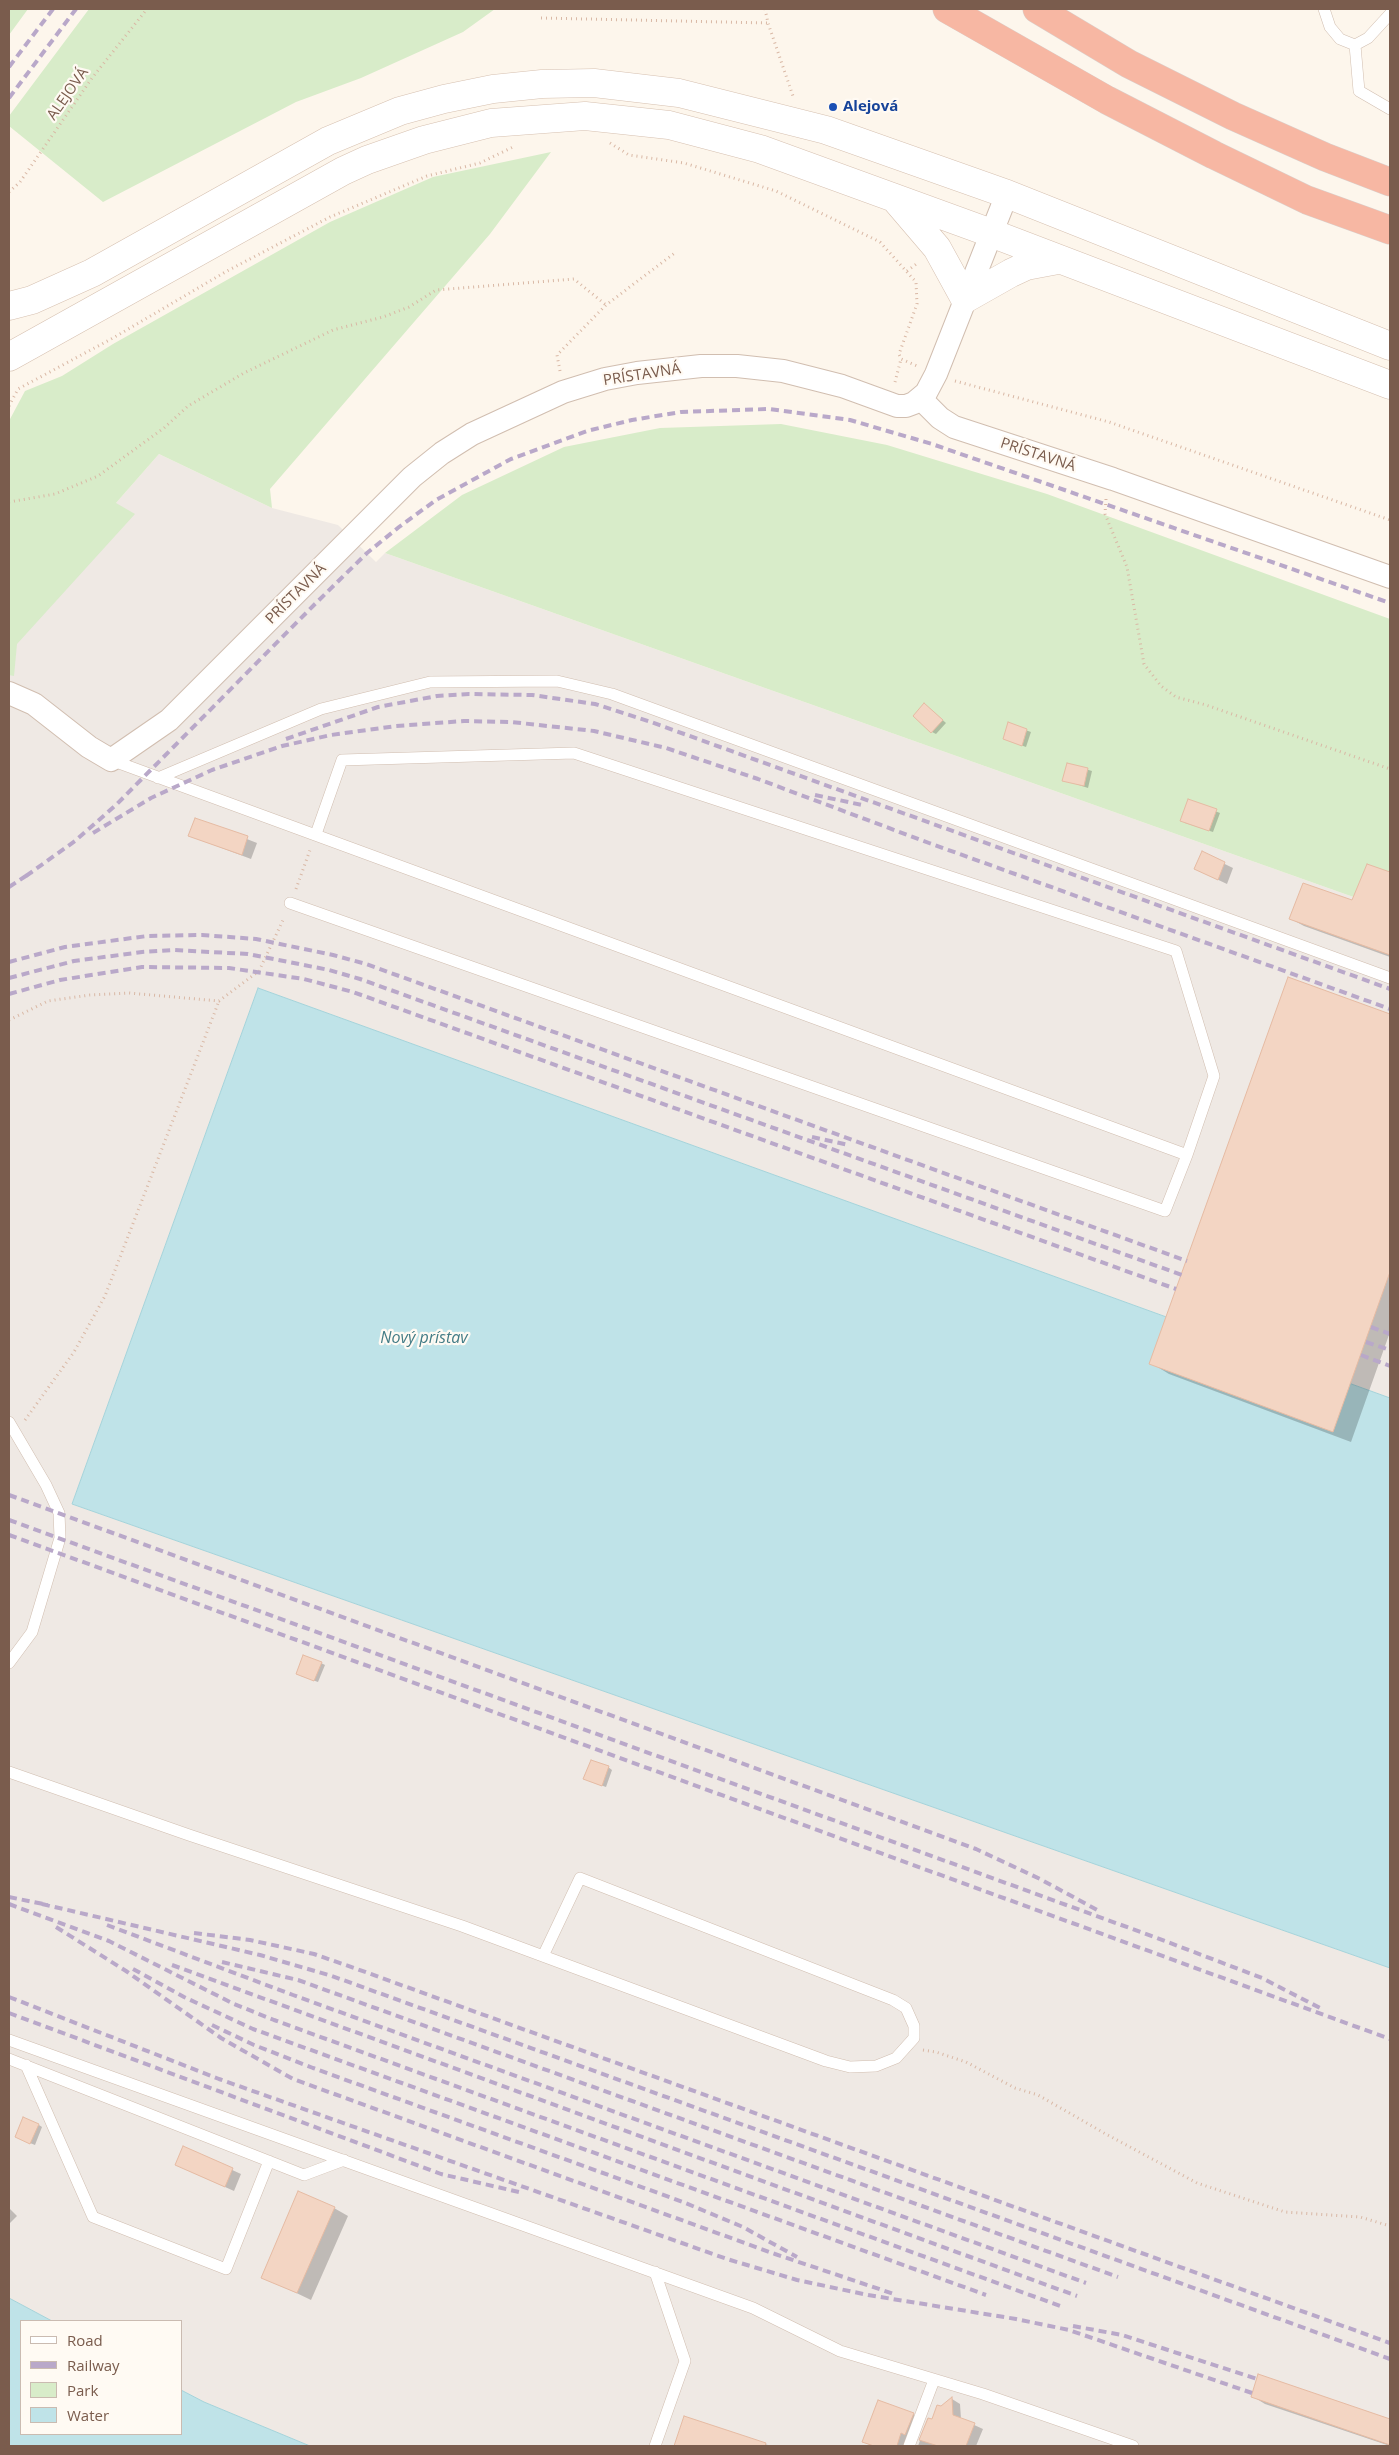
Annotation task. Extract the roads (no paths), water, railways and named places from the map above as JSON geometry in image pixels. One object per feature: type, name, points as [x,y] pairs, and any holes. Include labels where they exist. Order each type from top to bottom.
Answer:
[{"type":"highway","points":[[946,9],[1107,100],[1214,155],[1307,200],[1390,230]]},
{"type":"highway","points":[[1037,9],[1129,64],[1224,111],[1325,157],[1390,182]]},
{"type":"main road","points":[[9,306],[32,300],[92,273],[199,211],[335,138],[400,111],[470,93],[542,84],[594,83],[629,86],[713,100],[798,122],[1007,194],[1390,346]]},
{"type":"main road","points":[[9,358],[343,171],[410,144],[492,124],[585,116],[669,125],[760,149],[991,233],[1390,385]]},
{"type":"main road","points":[[896,200],[938,248],[965,299],[1026,266],[1058,260]]},
{"type":"street","points":[[921,399],[936,374],[1007,194]]},
{"type":"street","name":"PRÍSTAVNÁ","points":[[112,760],[169,720],[412,477],[442,453],[472,434],[563,392],[605,379],[637,373],[701,366],[737,366],[783,371],[842,386],[897,406],[906,406],[921,399],[940,418],[954,427],[1113,479],[1390,577]]},
{"type":"street","points":[[9,693],[34,704],[89,747],[112,760]]},
{"type":"lane","points":[[1324,9],[1330,28],[1340,39],[1355,45]]},
{"type":"lane","points":[[1355,45],[1368,38],[1390,14]]},
{"type":"lane","points":[[1355,45],[1359,92],[1390,109]]},
{"type":"lane","points":[[158,778],[321,709],[430,682],[556,681],[612,694],[1390,978]]},
{"type":"lane","points":[[290,903],[1165,1211],[1187,1155],[1214,1076],[1176,951],[574,753],[342,760],[316,834]]},
{"type":"lane","points":[[112,760],[1187,1155]]},
{"type":"lane","points":[[9,1422],[46,1485],[59,1513],[60,1538],[32,1632],[9,1663]]},
{"type":"lane","points":[[9,1772],[453,1923],[826,2061],[850,2067],[876,2066],[896,2058],[914,2038],[914,2026],[906,2008],[893,2000],[580,1878],[543,1956]]},
{"type":"lane","points":[[9,2040],[753,2308],[840,2351],[934,2380],[1132,2446]]},
{"type":"lane","points":[[9,2059],[304,2175],[344,2160]]},
{"type":"lane","points":[[26,2066],[93,2217],[120,2228],[226,2269],[269,2162]]},
{"type":"lane","points":[[655,2272],[685,2361],[655,2446]]},
{"type":"lane","points":[[909,2446],[934,2380]]},
{"type":"water","name":"Nový prístav","points":[[258,988],[1390,1398],[1390,1968],[72,1504]]},
{"type":"water","points":[[9,2298],[50,2320],[20,2320],[20,2435],[182,2435],[182,2391],[204,2402],[310,2446],[9,2446]]},
{"type":"railway","points":[[9,67],[53,9]]},
{"type":"railway","points":[[9,98],[76,9]]},
{"type":"railway","points":[[26,876],[75,841],[116,805],[315,604],[367,553],[399,527],[436,500],[511,459],[587,431],[632,420],[681,412],[769,409],[850,420],[932,444],[1390,603]]},
{"type":"railway","points":[[286,739],[378,707],[437,696],[469,694],[532,695],[595,704],[651,722],[1390,989]]},
{"type":"railway","points":[[93,833],[151,798],[212,770],[282,746],[331,735],[396,726],[464,721],[511,722],[594,731],[666,748],[758,779],[929,843],[1390,1009]]},
{"type":"railway","points":[[815,795],[862,805]]},
{"type":"railway","points":[[9,887],[32,872]]},
{"type":"railway","points":[[9,962],[65,947],[147,936],[202,935],[256,939],[333,955],[366,964],[1187,1261]]},
{"type":"railway","points":[[9,978],[74,961],[173,950],[248,954],[329,970],[360,979],[1182,1275]]},
{"type":"railway","points":[[9,994],[60,980],[142,967],[229,968],[304,979],[353,992],[1176,1289]]},
{"type":"railway","points":[[812,1137],[849,1145]]},
{"type":"railway","points":[[1371,1327],[1390,1334]]},
{"type":"railway","points":[[1366,1342],[1390,1350]]},
{"type":"railway","points":[[1361,1355],[1390,1366]]},
{"type":"railway","points":[[9,1495],[976,1849],[1040,1879],[1101,1912]]},
{"type":"railway","points":[[9,1520],[1157,1938],[1262,1978],[1320,2008]]},
{"type":"railway","points":[[9,1535],[1390,2039]]},
{"type":"railway","points":[[9,1897],[48,1905]]},
{"type":"railway","points":[[9,1904],[109,1941],[234,2004],[274,2020],[1063,2307]]},
{"type":"railway","points":[[42,1904],[260,1955],[332,1976],[1390,2359]]},
{"type":"railway","points":[[107,1925],[293,1995],[1086,2283]]},
{"type":"railway","points":[[56,1927],[126,1971],[221,2038],[293,2079],[775,2254],[894,2294]]},
{"type":"railway","points":[[194,1933],[250,1940],[314,1954],[1390,2343]]},
{"type":"railway","points":[[222,1962],[298,1980],[1118,2277]]},
{"type":"railway","points":[[172,1965],[1077,2296]]},
{"type":"railway","points":[[133,1969],[184,1997],[253,2029],[986,2295]]},
{"type":"railway","points":[[9,1997],[219,2079],[727,2259],[797,2280],[868,2295],[1016,2319],[1069,2330],[1252,2393]]},
{"type":"railway","points":[[9,2013],[441,2174],[523,2193]]},
{"type":"railway","points":[[212,2025],[254,2045],[313,2068],[683,2202],[743,2227],[797,2257]]},
{"type":"railway","points":[[1073,2326],[1122,2335],[1257,2379]]},
{"type":"place","name":"Alejová","points":[[833,107]]}]
